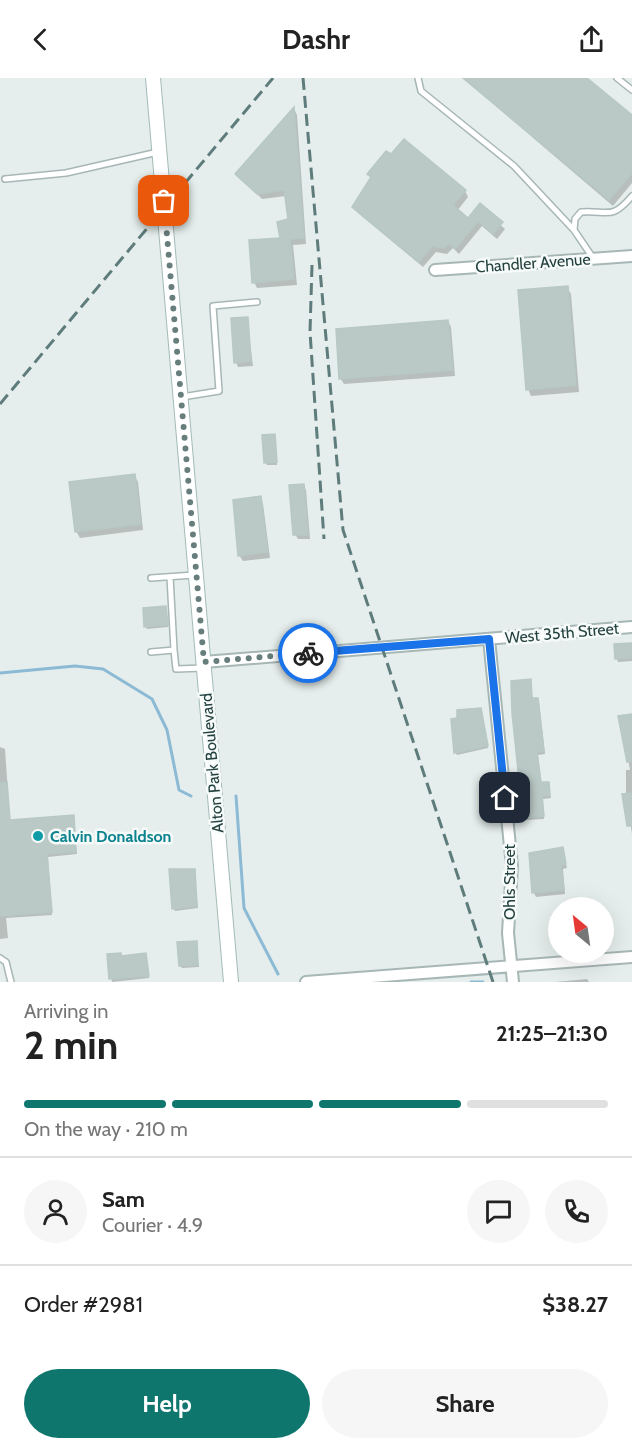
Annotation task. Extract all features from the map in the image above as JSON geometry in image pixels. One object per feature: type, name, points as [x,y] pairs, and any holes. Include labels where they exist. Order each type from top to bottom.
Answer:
[{"type":"main road","name":"Alton Park Boulevard","points":[[153,78],[231,982]]},
{"type":"street","name":"Chandler Avenue","points":[[435,270],[632,256],[632,263]]},
{"type":"street","name":"West 35th Street","points":[[204,665],[632,627]]},
{"type":"street","name":"Ohls Street","points":[[489,639],[512,866],[508,933],[513,982]]},
{"type":"street","points":[[306,982],[632,957]]},
{"type":"lane","points":[[418,78],[421,91],[514,166],[574,230],[594,259]]},
{"type":"lane","points":[[616,78],[632,90]]},
{"type":"lane","points":[[5,179],[66,173],[159,152]]},
{"type":"lane","points":[[574,230],[575,219],[581,212],[610,214],[624,206],[632,196]]},
{"type":"lane","points":[[181,397],[219,391],[213,306],[257,302]]},
{"type":"lane","points":[[151,578],[196,575]]},
{"type":"lane","points":[[170,577],[176,669],[204,665]]},
{"type":"lane","points":[[151,652],[174,650]]},
{"type":"lane","points":[[0,958],[6,963],[11,982]]},
{"type":"building","points":[[463,78],[587,78],[632,115],[632,173],[609,200]]},
{"type":"building","points":[[294,107],[304,238],[290,239],[294,279],[252,283],[249,240],[280,238],[277,222],[288,219],[284,190],[257,194],[235,174]]},
{"type":"building","points":[[404,139],[466,190],[453,205],[468,218],[480,203],[503,222],[493,234],[478,221],[455,249],[449,243],[444,248],[432,246],[419,262],[352,207],[371,177],[367,174],[386,151],[391,154]]},
{"type":"building","points":[[568,286],[576,385],[526,390],[518,290]]},
{"type":"building","points":[[248,317],[251,361],[234,363],[231,318]]},
{"type":"building","points":[[448,320],[453,370],[339,379],[336,329]]},
{"type":"building","points":[[275,434],[277,462],[264,463],[262,435]]},
{"type":"building","points":[[135,474],[141,524],[75,532],[69,482]]},
{"type":"building","points":[[304,484],[308,535],[293,535],[289,485]]},
{"type":"building","points":[[261,496],[268,552],[238,556],[233,500]]},
{"type":"building","points":[[166,606],[168,625],[144,627],[143,608]]},
{"type":"building","points":[[632,643],[632,658],[615,659],[614,644]]},
{"type":"building","points":[[531,679],[532,698],[538,698],[544,751],[537,752],[541,782],[549,782],[550,796],[542,796],[544,816],[523,818],[511,681]]},
{"type":"building","points":[[481,708],[488,746],[454,753],[451,719],[457,718],[457,710]]},
{"type":"building","points":[[632,714],[632,761],[627,762],[618,716]]},
{"type":"building","name":"Calvin Donaldson","points":[[7,782],[10,820],[74,815],[76,852],[47,854],[52,912],[0,916],[0,783]]},
{"type":"building","points":[[632,793],[632,826],[627,826],[622,794]]},
{"type":"building","points":[[563,847],[566,864],[561,865],[564,890],[532,893],[529,853]]},
{"type":"building","points":[[169,869],[195,869],[197,906],[172,909]]},
{"type":"building","points":[[197,941],[198,965],[179,966],[177,942]]},
{"type":"building","points":[[121,953],[121,956],[146,953],[149,976],[109,979],[107,954]]},
{"type":"waterway","points":[[0,673],[75,666],[103,669],[152,699],[167,730],[179,790],[191,796]]},
{"type":"waterway","points":[[236,796],[244,908],[278,974]]},
{"type":"waterway","points":[[471,982],[483,982]]},
{"type":"railway","points":[[0,404],[273,78]]},
{"type":"railway","points":[[303,78],[343,530],[493,982]]},
{"type":"railway","points":[[312,265],[310,332],[324,539]]},
{"type":"way so far","points":[[164,201],[204,662],[308,653]]},
{"type":"place","name":"Calvin Donaldson","points":[[38,836]]},
{"type":"route","points":[[308,653],[489,639],[505,798]]}]
